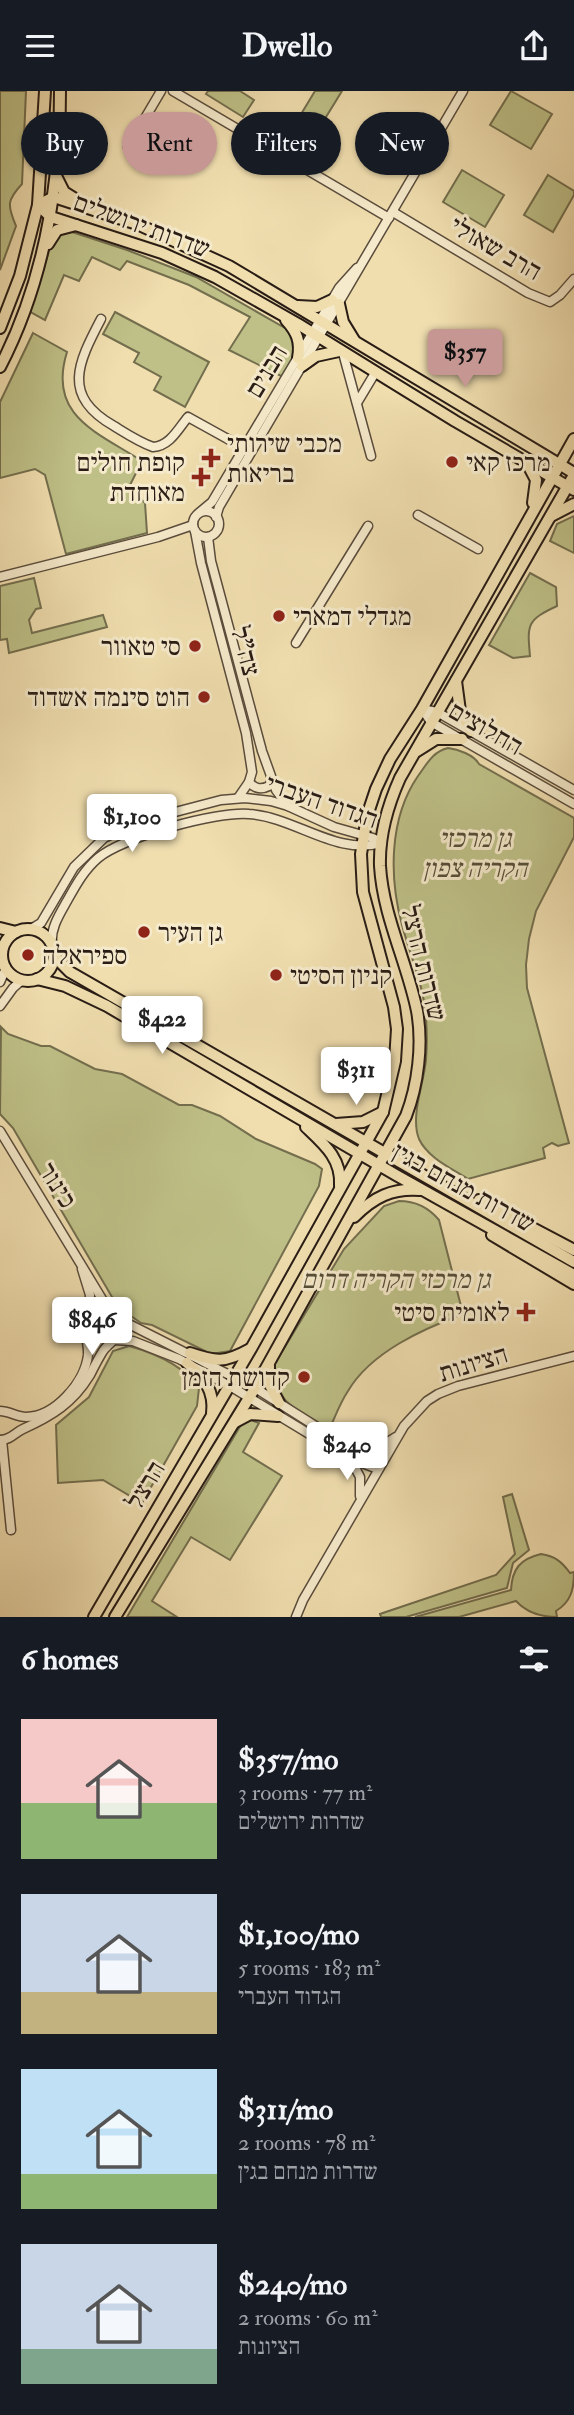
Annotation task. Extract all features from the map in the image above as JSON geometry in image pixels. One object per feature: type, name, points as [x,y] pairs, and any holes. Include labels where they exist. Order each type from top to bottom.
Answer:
[{"type":"main road","points":[[0,328],[23,267],[38,205],[45,91]]},
{"type":"main road","points":[[59,112],[60,91]]},
{"type":"main road","points":[[0,367],[43,252],[56,175]]},
{"type":"main road","points":[[56,175],[64,192],[92,208]]},
{"type":"main road","name":"שדרות ירושלים","points":[[571,488],[454,421],[279,313],[196,268],[162,253],[51,216],[38,205],[54,197],[92,208],[203,253],[251,278],[574,474]]},
{"type":"main road","points":[[43,252],[57,230],[72,225],[84,226]]},
{"type":"main road","points":[[292,305],[317,307],[336,302],[343,322],[356,342]]},
{"type":"main road","points":[[279,313],[298,335],[300,362],[341,352]]},
{"type":"main road","name":"שדרות הרצל","points":[[233,1381],[383,1112],[395,1061],[396,1019],[363,892],[363,841],[380,779],[574,439]]},
{"type":"main road","points":[[522,458],[536,480],[536,494],[531,512]]},
{"type":"main road","name":"שדרות הרצל","points":[[233,1424],[401,1128],[413,1096],[419,1033],[416,1009],[383,889],[380,864],[384,824],[393,795],[414,752],[549,518],[571,488],[574,474]]},
{"type":"main road","points":[[549,518],[574,504]]},
{"type":"main road","points":[[414,752],[436,740],[466,735],[456,680]]},
{"type":"main road","points":[[0,929],[16,932],[32,929],[44,935],[53,951],[49,970],[37,979],[22,980],[6,968],[1,953],[6,942],[16,932]]},
{"type":"main road","name":"שדרות מנחם בגין","points":[[53,951],[70,972],[574,1262]]},
{"type":"main road","name":"שדרות מנחם בגין","points":[[37,979],[65,986],[107,1006],[574,1275]]},
{"type":"main road","points":[[334,1123],[357,1123],[383,1112]]},
{"type":"main road","points":[[295,1115],[336,1158],[341,1178],[339,1192]]},
{"type":"main road","points":[[345,1227],[377,1197],[393,1191],[424,1190]]},
{"type":"main road","points":[[450,1190],[503,1211],[574,1249]]},
{"type":"main road","points":[[469,1215],[505,1244],[574,1284]]},
{"type":"main road","points":[[189,1358],[220,1361],[237,1356],[252,1347]]},
{"type":"main road","points":[[189,1358],[210,1390],[212,1416]]},
{"type":"main road","points":[[269,1361],[269,1383],[279,1403]]},
{"type":"main road","name":"הרצל","points":[[94,1617],[233,1381]]},
{"type":"main road","points":[[233,1424],[250,1414],[278,1416]]},
{"type":"main road","name":"הרצל","points":[[115,1617],[233,1424]]},
{"type":"street","points":[[149,112],[161,91]]},
{"type":"street","points":[[173,91],[391,215]]},
{"type":"street","name":"הבנים","points":[[216,517],[219,507],[300,362],[364,261],[463,91]]},
{"type":"street","name":"הרב שאולי","points":[[391,215],[528,293],[550,302],[574,279]]},
{"type":"street","points":[[102,319],[78,369],[80,392],[85,403],[94,412],[109,424],[153,447],[169,441],[188,417],[244,448]]},
{"type":"street","points":[[341,352],[372,456]]},
{"type":"street","name":"הבנים","points":[[200,512],[212,502],[300,362]]},
{"type":"street","points":[[357,403],[376,373]]},
{"type":"street","points":[[207,511],[216,517],[218,527],[214,534],[208,537],[200,535],[194,528],[194,519],[200,512],[207,511]]},
{"type":"street","points":[[418,515],[478,549]]},
{"type":"street","points":[[296,643],[368,526]]},
{"type":"street","points":[[0,577],[194,528]]},
{"type":"street","name":"צה\"ל","points":[[194,528],[246,733],[252,772],[249,782]]},
{"type":"street","name":"צה\"ל","points":[[208,537],[211,561],[255,728],[272,780],[288,806]]},
{"type":"street","name":"החלוצים","points":[[422,709],[466,735],[574,790]]},
{"type":"street","name":"החלוצים","points":[[466,735],[574,804]]},
{"type":"street","points":[[238,798],[249,782],[261,789],[269,786],[272,780]]},
{"type":"street","name":"הגדוד העברי","points":[[32,929],[41,923],[74,867],[97,843],[113,832],[153,817],[221,800],[238,798],[271,801],[288,806],[363,841]]},
{"type":"street","name":"הגדוד העברי","points":[[53,951],[52,931],[84,872],[111,849],[139,837],[211,818],[245,813],[274,818],[325,838],[382,843]]},
{"type":"street","points":[[0,982],[6,968]]},
{"type":"street","points":[[0,1006],[22,980]]},
{"type":"street","name":"כינור","points":[[1,1133],[112,1310]]},
{"type":"street","name":"כינור","points":[[78,1256],[90,1295],[89,1313]]},
{"type":"street","points":[[0,1411],[25,1417],[35,1416],[58,1403],[80,1379],[87,1363],[84,1323],[89,1313],[98,1308],[112,1310],[119,1319],[252,1393],[278,1416],[349,1458],[378,1469]]},
{"type":"street","points":[[11,1530],[1,1440],[52,1416],[66,1405],[85,1384],[102,1351],[120,1332],[119,1319]]},
{"type":"street","points":[[87,1336],[96,1343],[133,1341],[189,1358]]},
{"type":"street","name":"הציונות","points":[[296,1617],[304,1598],[378,1469],[414,1414],[438,1394],[574,1356]]},
{"type":"street","points":[[252,1393],[279,1403],[356,1448],[378,1469]]},
{"type":"street","points":[[12,1414],[16,1420],[16,1432]]},
{"type":"street","points":[[356,1448],[380,1447],[398,1436]]},
{"type":"street","points":[[349,1458],[360,1477],[362,1490],[359,1504]]},
{"type":"green space","points":[[0,91],[26,91],[25,112],[21,112],[22,184],[13,194],[10,203],[16,226],[0,270]]},
{"type":"green space","points":[[208,91],[240,91],[254,100],[246,112],[235,112],[206,94]]},
{"type":"green space","points":[[315,91],[342,91],[329,112],[302,112]]},
{"type":"green space","points":[[511,91],[552,114],[531,149],[490,125]]},
{"type":"green space","points":[[462,170],[504,195],[485,227],[443,202]]},
{"type":"green space","points":[[548,175],[574,191],[553,232],[524,215]]},
{"type":"green space","points":[[69,231],[196,277],[292,332],[295,354],[283,377],[229,350],[250,317],[189,285],[127,261],[120,270],[92,257],[79,281],[64,275],[45,320],[27,310],[51,244],[60,233]]},
{"type":"green space","points":[[115,312],[209,362],[185,407],[154,390],[161,377],[134,362],[139,353],[103,334]]},
{"type":"green space","points":[[33,333],[67,352],[63,374],[64,392],[70,407],[80,420],[142,461],[129,487],[145,503],[147,533],[66,554],[45,475],[35,469],[0,478],[0,402]]},
{"type":"green space","points":[[574,516],[574,553],[550,541],[557,524]]},
{"type":"green space","points":[[530,573],[556,587],[557,606],[540,615],[531,624],[530,656],[513,658],[489,645]]},
{"type":"green space","points":[[34,578],[41,608],[36,609],[29,620],[32,633],[103,615],[107,627],[9,653],[7,639],[0,640],[0,586]]},
{"type":"green space","name":"גן מרכזי הקריה צפון","points":[[448,748],[470,755],[479,764],[574,818],[574,837],[536,911],[526,965],[527,988],[569,1143],[558,1146],[552,1143],[543,1148],[545,1158],[468,1179],[440,1162],[428,1152],[419,1139],[416,1120],[426,1060],[425,1006],[398,907],[394,868],[397,829],[408,792],[430,759]]},
{"type":"green space","points":[[1,1027],[8,1034],[41,1046],[50,1046],[95,1069],[122,1074],[179,1105],[192,1105],[220,1116],[256,1139],[322,1169],[319,1186],[230,1351],[211,1354],[152,1325],[141,1323],[112,1297],[13,1128],[0,1114]]},
{"type":"green space","name":"גן מרכזי הקריה דרום","points":[[399,1201],[421,1206],[439,1220],[463,1314],[399,1343],[370,1365],[348,1391],[329,1430],[298,1411],[283,1397],[278,1389],[274,1365],[344,1249],[384,1206]]},
{"type":"green space","points":[[129,1346],[168,1361],[185,1373],[199,1388],[197,1406],[142,1503],[103,1480],[58,1483],[56,1425],[89,1397],[113,1351]]},
{"type":"green space","points":[[245,1418],[259,1423],[243,1452],[282,1476],[230,1560],[191,1537],[152,1601],[177,1617],[127,1617]]},
{"type":"green space","points":[[512,1494],[529,1550],[513,1563],[507,1588],[406,1617],[381,1617],[380,1614],[496,1575],[515,1554],[503,1497]]},
{"type":"green space","points":[[541,1554],[554,1558],[570,1573],[574,1572],[571,1595],[556,1611],[557,1617],[535,1613],[516,1601],[459,1617],[415,1617],[511,1590],[513,1576],[519,1566]]},
{"type":"place","name":"מכבי שירותי בריאות","points":[[211,458]]},
{"type":"place","name":"מרכז קאי","points":[[452,462]]},
{"type":"place","name":"קופת חולים מאוחדת","points":[[201,477]]},
{"type":"place","name":"מגדלי דמארי","points":[[279,616]]},
{"type":"place","name":"סי טאוור","points":[[195,646]]},
{"type":"place","name":"הוט סינמה אשדוד","points":[[204,697]]},
{"type":"place","name":"גן העיר","points":[[144,932]]},
{"type":"place","name":"ספיראלה","points":[[28,955]]},
{"type":"place","name":"קניון הסיטי","points":[[276,975]]},
{"type":"place","name":"לאומית סיטי","points":[[526,1312]]},
{"type":"place","name":"קדושת הזמן","points":[[304,1377]]}]
